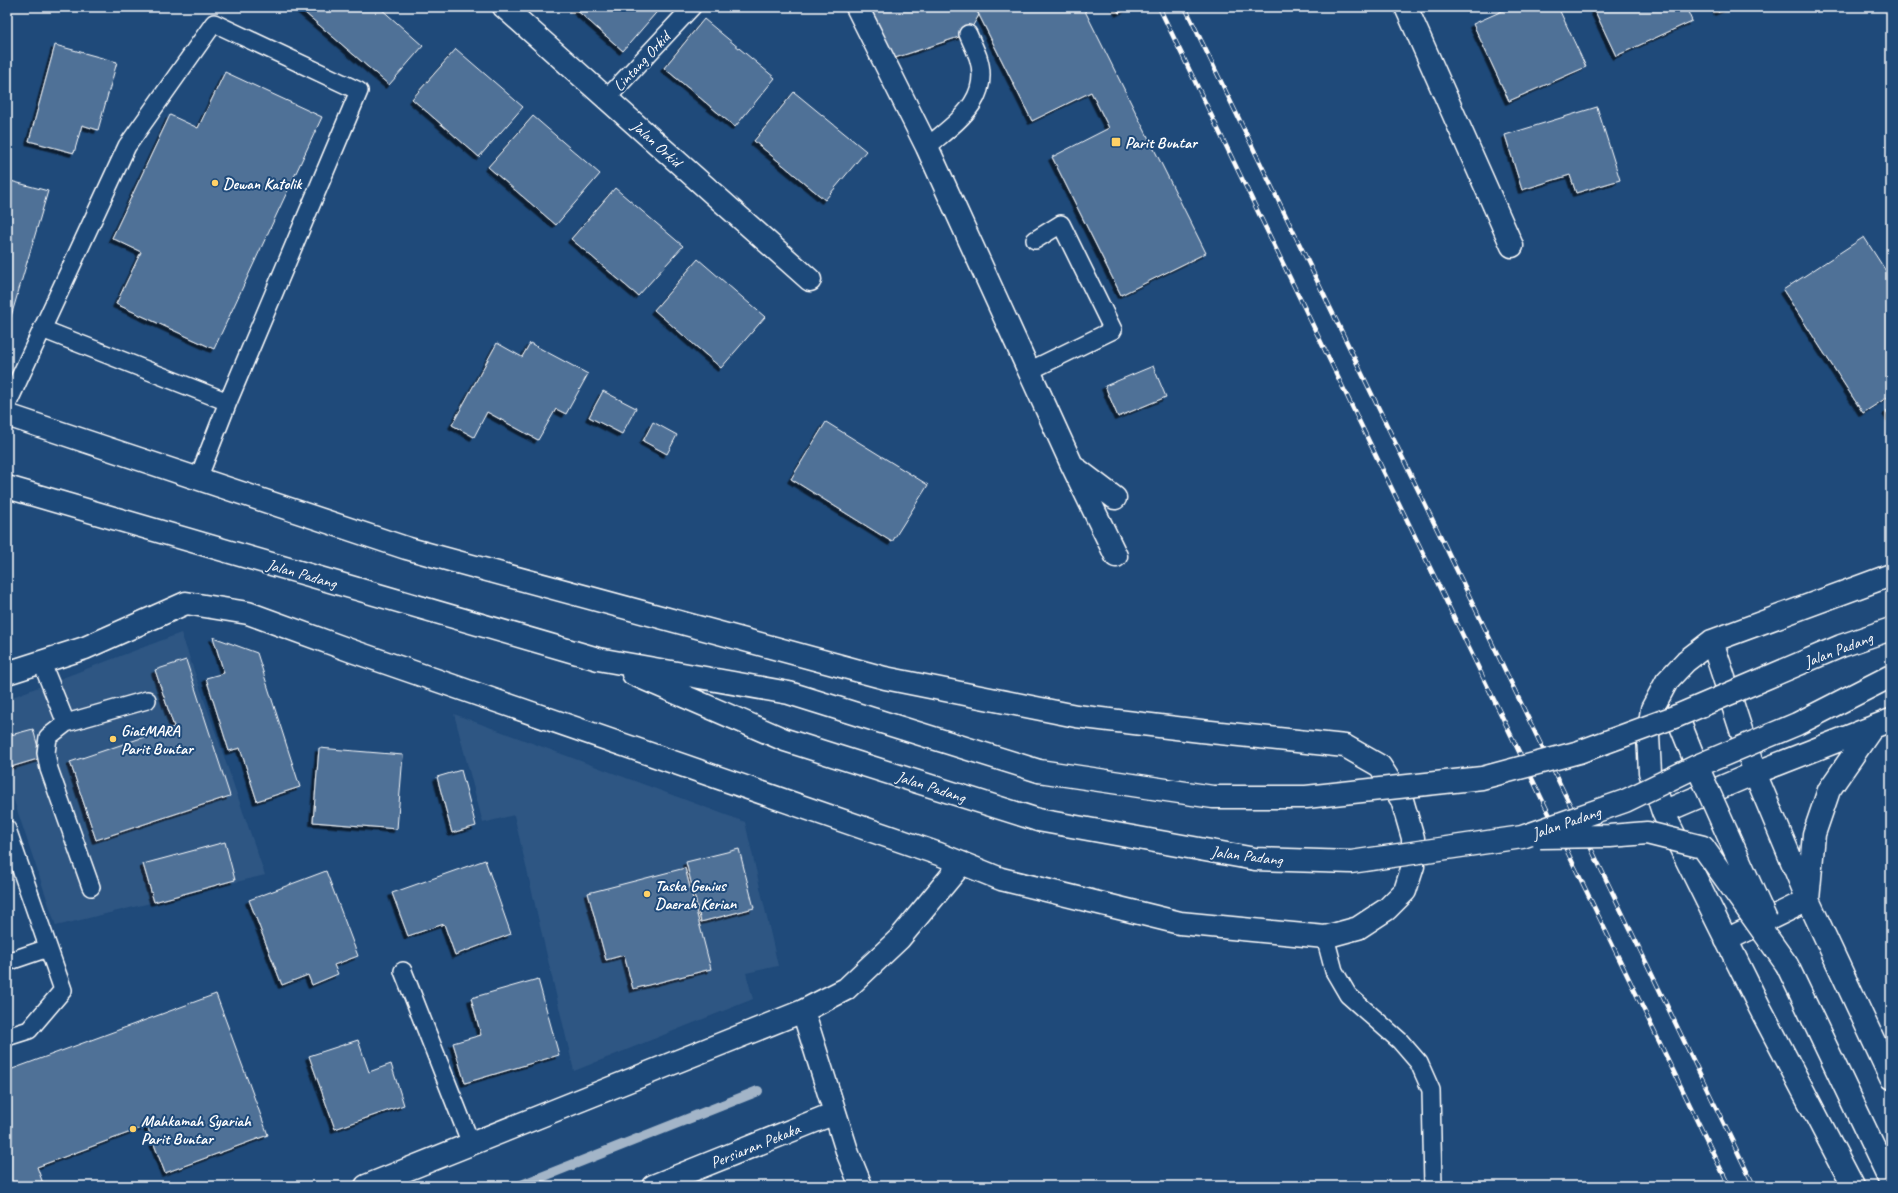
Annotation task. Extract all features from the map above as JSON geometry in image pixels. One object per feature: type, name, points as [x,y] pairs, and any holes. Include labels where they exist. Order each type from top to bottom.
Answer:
[{"type":"street","name":"Jalan Orkid","points":[[504,7],[810,280]]},
{"type":"street","points":[[857,7],[927,146],[1072,465],[1116,556]]},
{"type":"street","points":[[1406,7],[1512,246]]},
{"type":"street","points":[[7,415],[406,548],[885,678],[1076,716],[1345,746],[1380,766],[1402,800],[1413,838],[1413,866],[1405,891],[1386,909],[1358,928],[1325,937],[1180,923],[1001,879],[939,854],[352,651],[248,613],[186,603],[85,648],[7,672]]},
{"type":"street","points":[[1072,465],[1114,498]]},
{"type":"street","name":"Jalan Padang","points":[[7,487],[598,659],[789,693],[1040,771],[1213,797],[1306,797],[1482,778],[1579,752],[1677,716],[1841,646],[1891,629]]},
{"type":"street","points":[[1853,1186],[1726,940],[1663,812],[1650,772],[1648,736],[1652,709],[1667,681],[1686,661],[1712,641],[1891,575]]},
{"type":"street","points":[[1712,641],[1755,773],[1808,900],[1891,1078]]},
{"type":"street","name":"Jalan Padang","points":[[598,659],[785,740],[1038,820],[1255,858],[1351,862],[1522,837],[1624,801],[1697,766],[1797,724],[1891,676]]},
{"type":"street","points":[[1677,716],[1697,766],[1786,965],[1891,1182]]},
{"type":"street","points":[[1663,812],[1755,773],[1882,724]]},
{"type":"street","points":[[1808,900],[1814,834],[1829,790],[1882,724]]},
{"type":"street","points":[[1522,837],[1610,836],[1647,833],[1703,847],[1786,965]]},
{"type":"street","points":[[366,1186],[803,1011],[846,989],[899,939],[962,863]]},
{"type":"street","points":[[1726,940],[1808,900]]},
{"type":"street","points":[[803,1011],[835,1114],[861,1186]]},
{"type":"street","name":"Persiaran Pekaka","points":[[653,1186],[835,1114]]},
{"type":"lane","name":"Lintang Orkid","points":[[607,98],[692,7]]},
{"type":"lane","points":[[7,405],[127,146],[214,23],[359,91],[228,402],[198,479]]},
{"type":"lane","points":[[927,146],[962,117],[976,100],[981,82],[978,58],[968,34]]},
{"type":"lane","points":[[1029,371],[1113,330],[1061,224],[1035,240]]},
{"type":"lane","points":[[42,329],[228,402]]},
{"type":"lane","points":[[41,661],[66,723]]},
{"type":"lane","points":[[91,887],[49,769],[46,753],[48,737],[66,723],[147,700]]},
{"type":"lane","points":[[7,829],[63,990],[29,1030],[7,1037]]},
{"type":"lane","points":[[1325,937],[1334,971],[1348,995],[1400,1041],[1419,1063],[1431,1090],[1433,1186]]},
{"type":"lane","points":[[7,962],[48,948]]},
{"type":"lane","points":[[403,971],[471,1144]]},
{"type":"shaded area","name":"GiatMARA Parit Buntar","points":[[181,633],[265,875],[56,926],[7,780],[7,699]]},
{"type":"shaded area","name":"Taska Genius Daerah Kerian","points":[[454,714],[745,822],[778,966],[746,973],[753,999],[574,1071],[514,815],[483,823]]},
{"type":"building","points":[[298,7],[379,7],[423,46],[389,85]]},
{"type":"building","points":[[573,7],[661,7],[623,51]]},
{"type":"building","points":[[870,7],[975,7],[979,15],[968,34],[895,58]]},
{"type":"building","name":"Parit Buntar","points":[[975,7],[1083,7],[1206,253],[1121,295],[1052,157],[1109,128],[1091,92],[1032,121]]},
{"type":"building","points":[[1116,7],[1130,7],[1119,13]]},
{"type":"building","points":[[1511,7],[1558,7],[1586,67],[1509,101],[1473,24]]},
{"type":"building","points":[[1593,7],[1686,7],[1692,21],[1616,56]]},
{"type":"building","points":[[1716,7],[1730,7],[1718,12]]},
{"type":"building","points":[[704,19],[775,78],[735,127],[664,68]]},
{"type":"building","points":[[55,45],[117,62],[98,130],[82,125],[74,153],[29,141]]},
{"type":"building","points":[[456,49],[523,107],[479,157],[412,99]]},
{"type":"building","name":"Dewan Katolik","points":[[225,72],[322,117],[214,349],[116,304],[141,252],[112,238],[170,115],[198,128]]},
{"type":"building","points":[[794,92],[866,151],[825,200],[754,141]]},
{"type":"building","points":[[1597,107],[1620,180],[1576,193],[1570,175],[1522,190],[1505,135]]},
{"type":"building","points":[[533,116],[600,174],[556,225],[488,167]]},
{"type":"building","points":[[7,180],[48,191],[7,330]]},
{"type":"building","points":[[615,188],[683,246],[638,296],[571,239]]},
{"type":"building","points":[[1864,237],[1891,279],[1891,395],[1863,413],[1783,290]]},
{"type":"building","points":[[698,259],[765,317],[721,368],[654,310]]},
{"type":"building","points":[[497,343],[522,357],[530,343],[588,374],[566,414],[556,409],[538,440],[487,412],[474,437],[452,425]]},
{"type":"building","points":[[1153,366],[1166,397],[1118,417],[1105,386]]},
{"type":"building","points":[[603,391],[636,408],[622,434],[589,417]]},
{"type":"building","points":[[1891,408],[1891,419],[1886,411]]},
{"type":"building","points":[[653,422],[677,435],[667,454],[643,441]]},
{"type":"building","points":[[826,422],[928,485],[892,542],[791,479]]},
{"type":"building","points":[[213,637],[257,653],[300,787],[257,801],[240,748],[229,751],[206,678],[224,673]]},
{"type":"building","points":[[186,660],[230,796],[96,840],[70,762],[174,727],[155,670]]},
{"type":"building","points":[[33,729],[41,758],[11,767],[7,752],[7,736]]},
{"type":"building","points":[[319,748],[403,755],[397,829],[313,822]]},
{"type":"building","points":[[461,770],[476,826],[452,833],[437,777]]},
{"type":"building","points":[[225,842],[235,880],[154,902],[143,864]]},
{"type":"building","points":[[739,849],[754,908],[701,922],[686,862]]},
{"type":"building","points":[[485,860],[511,934],[455,955],[444,924],[408,936],[392,893]]},
{"type":"building","points":[[685,868],[711,969],[633,989],[624,955],[606,960],[588,893]]},
{"type":"building","points":[[326,871],[358,956],[334,965],[338,974],[312,985],[308,975],[282,985],[249,900]]},
{"type":"building","points":[[538,979],[559,1055],[465,1083],[453,1043],[481,1035],[471,998]]},
{"type":"building","points":[[216,994],[268,1135],[165,1173],[147,1126],[37,1167],[44,1186],[7,1186],[7,1071]]},
{"type":"building","points":[[358,1040],[369,1072],[391,1064],[404,1105],[335,1129],[309,1056]]},
{"type":"waterway","points":[[519,1186],[758,1091]]},
{"type":"railway","points":[[1159,7],[1729,1186]]},
{"type":"railway","points":[[1185,7],[1754,1186]]},
{"type":"place","name":"Parit Buntar","points":[[1116,142]]},
{"type":"place","name":"Dewan Katolik","points":[[215,183]]},
{"type":"place","name":"GiatMARA Parit Buntar","points":[[113,739]]},
{"type":"place","name":"Taska Genius Daerah Kerian","points":[[647,894]]},
{"type":"place","name":"Mahkamah Syariah Parit Buntar","points":[[133,1129]]}]
